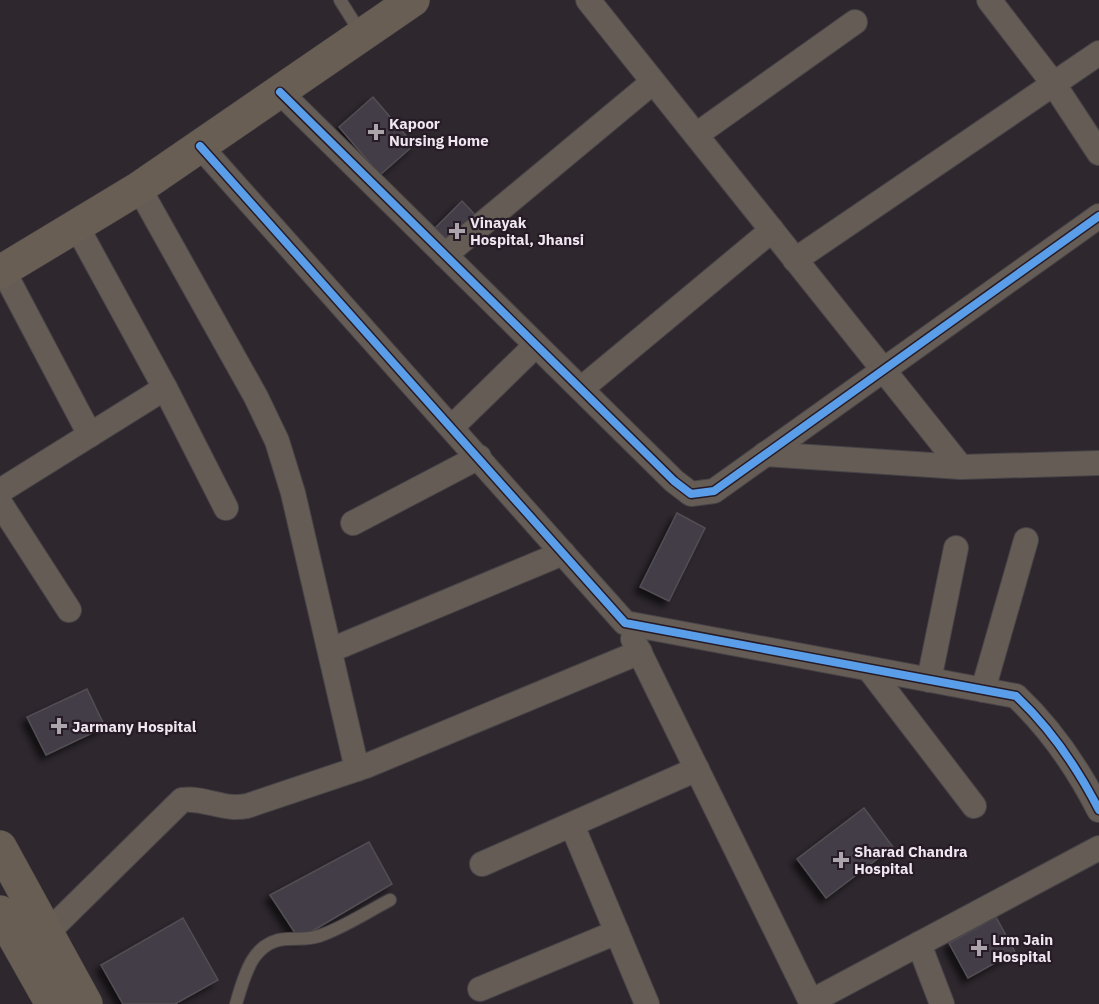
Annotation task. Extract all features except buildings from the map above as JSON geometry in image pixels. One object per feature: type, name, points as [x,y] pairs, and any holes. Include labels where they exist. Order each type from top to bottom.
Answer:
[{"type":"main road","points":[[2,271],[77,228],[139,188],[413,0]]},
{"type":"main road","points":[[0,847],[86,1004]]},
{"type":"main road","points":[[0,912],[52,1004]]},
{"type":"street","points":[[588,0],[961,467]]},
{"type":"street","points":[[989,0],[1053,83],[1099,153]]},
{"type":"street","points":[[696,135],[855,22]]},
{"type":"street","points":[[795,260],[1099,53]]},
{"type":"street","points":[[445,255],[653,82]]},
{"type":"street","points":[[280,92],[674,481],[691,494],[714,491],[1099,216]]},
{"type":"street","points":[[200,146],[625,623],[812,1003],[1099,848]]},
{"type":"street","points":[[139,188],[256,397],[277,441],[293,493],[357,770]]},
{"type":"street","points":[[77,228],[165,388],[226,508]]},
{"type":"street","points":[[581,389],[772,230]]},
{"type":"street","points":[[2,271],[90,435]]},
{"type":"street","points":[[452,427],[536,345]]},
{"type":"street","points":[[0,491],[165,388]]},
{"type":"street","points":[[765,454],[961,467],[1099,463]]},
{"type":"street","points":[[353,523],[479,457]]},
{"type":"street","points":[[0,503],[69,610]]},
{"type":"street","points":[[983,690],[1026,540]]},
{"type":"street","points":[[928,680],[956,548]]},
{"type":"street","points":[[331,651],[563,553]]},
{"type":"street","points":[[625,623],[1016,696],[1045,724],[1092,777],[1099,810]]},
{"type":"street","points":[[47,933],[182,800],[193,798],[234,809],[357,770],[639,652]]},
{"type":"street","points":[[869,669],[974,806]]},
{"type":"street","points":[[482,864],[697,769]]},
{"type":"street","points":[[573,825],[647,1004]]},
{"type":"street","points":[[480,989],[617,932]]},
{"type":"street","points":[[919,944],[942,1004]]},
{"type":"lane","points":[[340,0],[363,36]]},
{"type":"lane","points":[[236,1004],[248,964],[265,947],[285,939],[303,940],[319,937],[390,900]]},
{"type":"cycle path","points":[[280,92],[674,481],[691,494],[714,491],[1099,216]]},
{"type":"cycle path","points":[[200,146],[625,623],[1016,696],[1041,722],[1062,749],[1099,810]]},
{"type":"place","name":"Kapoor Nursing Home","points":[[376,132]]},
{"type":"place","name":"Vinayak Hospital, Jhansi","points":[[457,231]]},
{"type":"place","name":"Jarmany Hospital","points":[[59,726]]},
{"type":"place","name":"Sharad Chandra Hospital","points":[[841,860]]},
{"type":"place","name":"Lrm Jain Hospital","points":[[979,948]]}]
